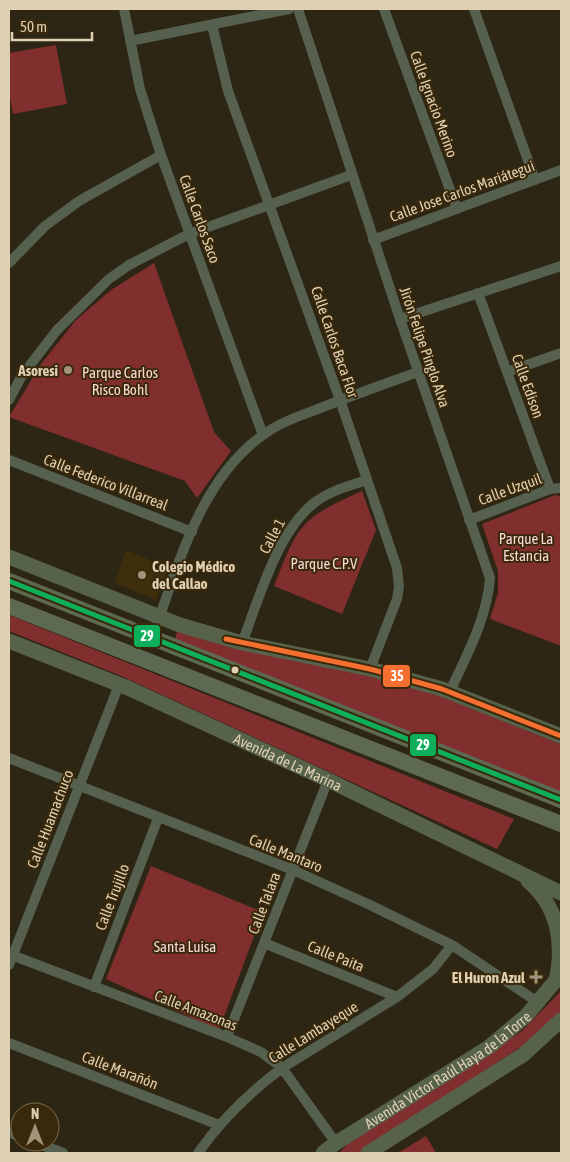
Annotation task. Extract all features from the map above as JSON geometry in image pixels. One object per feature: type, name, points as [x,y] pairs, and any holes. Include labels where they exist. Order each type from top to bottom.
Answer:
[{"type":"main road","points":[[9,557],[160,618],[211,635],[370,669],[450,691],[561,736]]},
{"type":"main road","points":[[9,581],[561,800]]},
{"type":"main road","points":[[9,606],[561,824]]},
{"type":"main road","name":"Avenida de La Marina","points":[[9,641],[119,685],[328,780],[561,893]]},
{"type":"main road","points":[[519,874],[535,887],[547,903],[557,924],[560,941],[558,978]]},
{"type":"main road","name":"Avenida Víctor Raúl Haya de la Torre","points":[[323,1153],[489,1046],[539,1002],[558,978]]},
{"type":"main road","name":"Avenida Víctor Raúl Haya de la Torre","points":[[368,1153],[523,1055],[561,1020]]},
{"type":"street","name":"Calle Carlos Saco","points":[[124,9],[140,89],[161,155],[263,435]]},
{"type":"street","points":[[130,41],[289,9]]},
{"type":"street","name":"Jirón Felipe Pinglo Alva","points":[[298,9],[351,175],[490,578],[489,593],[482,620],[450,691]]},
{"type":"street","name":"Calle Ignacio Merino","points":[[384,9],[457,209]]},
{"type":"street","points":[[474,9],[535,180]]},
{"type":"street","name":"Calle Carlos Baca Flor","points":[[212,25],[228,91],[271,205],[397,568],[399,587],[397,599],[370,669]]},
{"type":"street","points":[[9,263],[45,226],[78,201],[161,155]]},
{"type":"street","name":"Calle Jose Carlos Mariátegui","points":[[373,240],[561,170]]},
{"type":"street","points":[[9,400],[21,377],[44,346],[104,284],[149,252],[189,234],[351,175]]},
{"type":"street","points":[[400,319],[561,266]]},
{"type":"street","name":"Calle Edison","points":[[478,293],[550,489]]},
{"type":"street","points":[[507,372],[561,352]]},
{"type":"street","points":[[152,639],[192,532],[218,484],[239,456],[263,435],[286,421],[418,372]]},
{"type":"street","name":"Calle Federico Villarreal","points":[[9,460],[192,532]]},
{"type":"street","name":"Calle 1","points":[[242,642],[284,540],[299,517],[314,503],[330,493],[367,480]]},
{"type":"street","name":"Calle Uzquil","points":[[469,520],[550,489],[561,488]]},
{"type":"street","name":"Calle Huamachuco","points":[[10,958],[119,685]]},
{"type":"street","name":"Calle Mantaro","points":[[9,758],[293,870],[452,945],[539,1002]]},
{"type":"street","name":"Calle Talara","points":[[227,1038],[328,780]]},
{"type":"street","name":"Calle Trujillo","points":[[94,987],[158,818]]},
{"type":"street","name":"Calle Paita","points":[[264,943],[397,997]]},
{"type":"street","name":"Calle Lambayeque","points":[[198,1153],[219,1125],[264,1081],[397,997],[433,969],[452,945]]},
{"type":"street","name":"Calle Amazonas","points":[[10,958],[94,987],[261,1052],[282,1068],[336,1143]]},
{"type":"street","name":"Calle Marañón","points":[[9,1043],[219,1125]]},
{"type":"shaded area","name":"Colegio Médico del Callao","points":[[126,550],[169,568],[156,600],[115,583]]},
{"type":"green space","points":[[56,45],[67,104],[13,114],[9,92],[9,53]]},
{"type":"green space","name":"Parque Carlos Risco Bohl","points":[[154,263],[214,432],[231,451],[197,498],[185,481],[9,417],[41,364],[76,320],[111,290]]},
{"type":"green space","name":"Parque C.P.V","points":[[362,491],[376,530],[342,614],[274,586],[291,545],[304,525],[327,508]]},
{"type":"green space","name":"Parque La Estancia","points":[[555,495],[561,496],[561,646],[490,619],[498,593],[498,571],[482,524]]},
{"type":"green space","points":[[9,615],[514,819],[497,849],[121,676],[9,631]]},
{"type":"green space","points":[[177,631],[370,675],[443,697],[561,744],[561,792],[175,641]]},
{"type":"green space","name":"Santa Luisa","points":[[151,866],[263,912],[219,1030],[106,979]]},
{"type":"green space","points":[[561,991],[561,1012],[539,1035],[360,1153],[339,1153],[349,1143],[522,1031]]},
{"type":"green space","points":[[426,1136],[436,1153],[398,1153]]},
{"type":"transit line","name":"29","points":[[9,581],[561,800]]},
{"type":"transit line","name":"35","points":[[226,639],[370,669],[442,689],[561,736]]},
{"type":"place","name":"Asoresi","points":[[68,370]]},
{"type":"place","name":"Colegio Médico del Callao","points":[[142,575]]},
{"type":"place","name":"El Huron Azul","points":[[536,977]]}]
